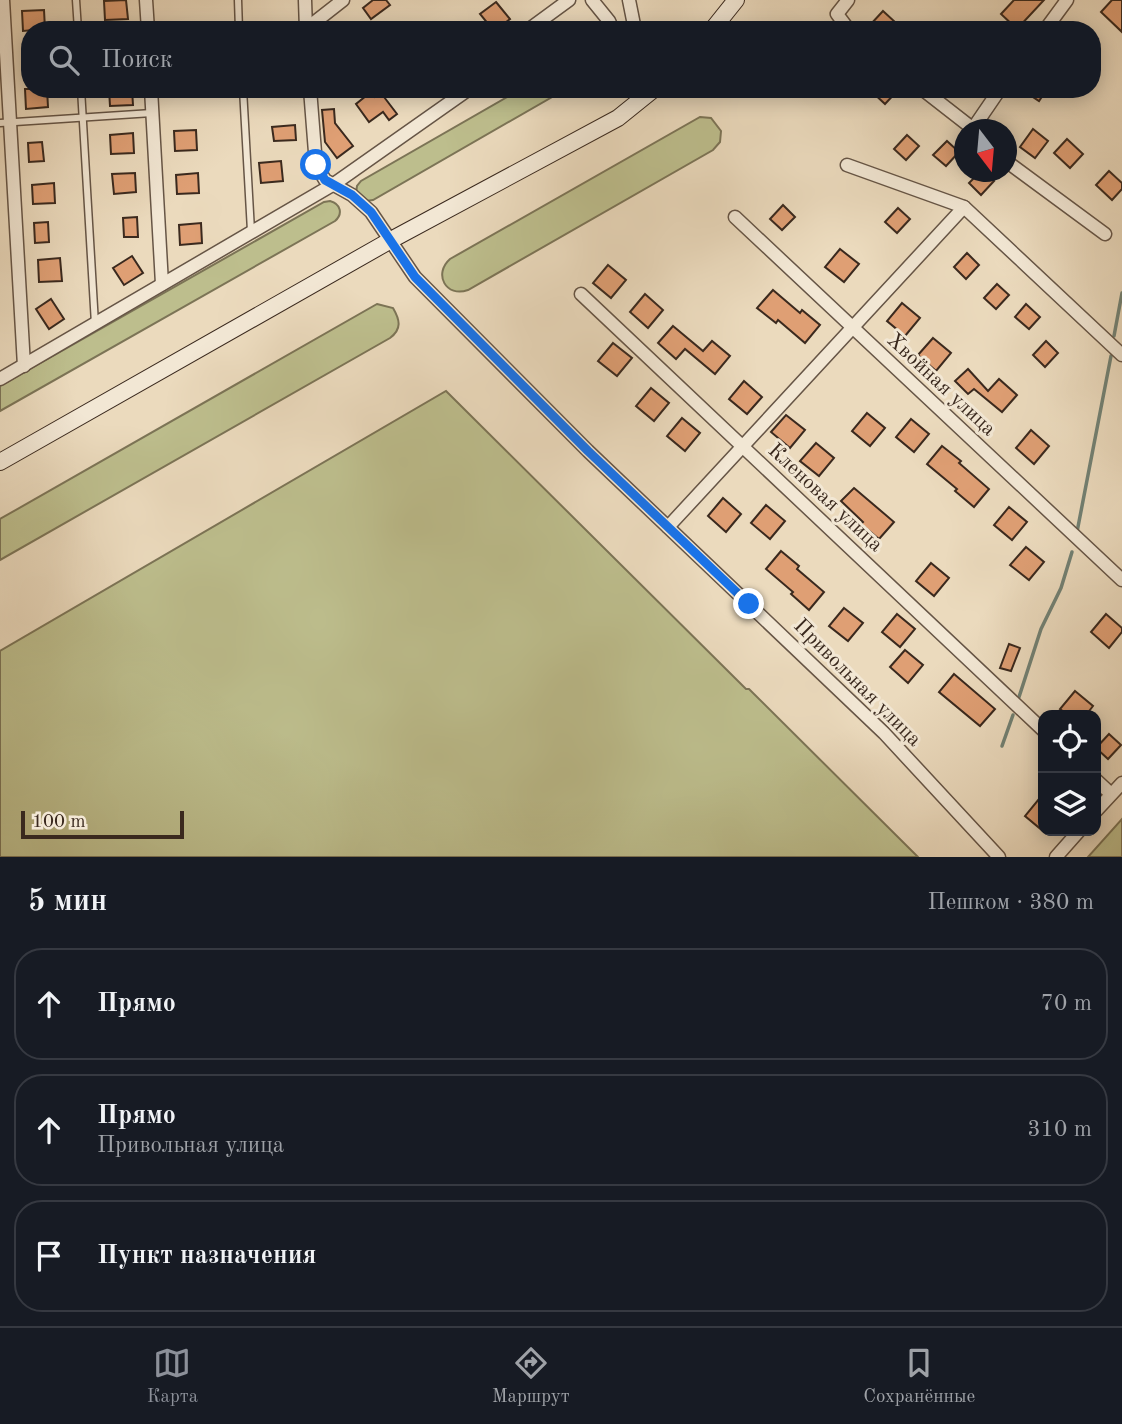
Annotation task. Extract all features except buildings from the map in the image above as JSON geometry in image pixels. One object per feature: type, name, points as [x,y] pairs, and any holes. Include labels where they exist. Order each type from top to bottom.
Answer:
[{"type":"street","points":[[3,0],[5,123],[24,366]]},
{"type":"street","points":[[146,0],[147,21]]},
{"type":"street","points":[[305,0],[306,21]]},
{"type":"street","points":[[316,21],[343,0]]},
{"type":"street","points":[[540,21],[569,0]]},
{"type":"street","points":[[592,0],[609,21]]},
{"type":"street","points":[[629,0],[633,21]]},
{"type":"street","points":[[719,21],[736,0]]},
{"type":"street","points":[[842,21],[837,14],[848,0]]},
{"type":"street","points":[[1052,21],[1067,0]]},
{"type":"street","points":[[151,98],[162,284]]},
{"type":"street","name":"Привольная улица","points":[[311,98],[316,165],[325,180],[352,195],[371,212],[415,277],[667,527],[884,733],[999,857]]},
{"type":"street","points":[[0,379],[334,184],[456,98]]},
{"type":"street","points":[[0,462],[391,240],[618,118],[642,98]]},
{"type":"street","points":[[933,98],[960,119]]},
{"type":"street","points":[[979,119],[994,98]]},
{"type":"street","points":[[846,165],[964,207],[1122,355]]},
{"type":"street","points":[[1017,169],[1105,234]]},
{"type":"street","points":[[667,527],[964,207]]},
{"type":"street","name":"Хвойная улица","points":[[735,217],[1122,580]]},
{"type":"street","name":"Кленовая улица","points":[[581,294],[1038,725]]},
{"type":"street","points":[[1101,805],[1122,783]]},
{"type":"street","points":[[1101,784],[1111,794]]},
{"type":"street","points":[[1056,857],[1075,836]]},
{"type":"lane","points":[[76,0],[77,21]]},
{"type":"lane","points":[[238,0],[239,21]]},
{"type":"lane","points":[[82,98],[94,324]]},
{"type":"lane","points":[[244,98],[251,232]]},
{"type":"lane","points":[[5,123],[152,113]]},
{"type":"green space","points":[[505,98],[550,98],[373,200],[366,201],[356,193],[361,181]]},
{"type":"green space","points":[[700,117],[711,118],[721,131],[720,142],[713,150],[468,290],[454,291],[444,283],[443,271],[450,259]]},
{"type":"green space","points":[[330,201],[337,204],[340,210],[335,221],[0,411],[0,386]]},
{"type":"green space","points":[[377,304],[393,308],[397,316],[398,328],[390,338],[0,560],[0,519]]},
{"type":"green space","points":[[446,391],[918,857],[0,857],[0,651]]},
{"type":"green space","points":[[1122,819],[1122,857],[1088,857]]},
{"type":"waterway","points":[[1114,336],[1122,293]]},
{"type":"waterway","points":[[1077,532],[1111,356]]},
{"type":"waterway","points":[[1019,697],[1041,629],[1061,588],[1072,552]]},
{"type":"waterway","points":[[1002,746],[1013,715]]},
{"type":"route","points":[[316,165],[325,180],[352,195],[371,212],[415,277],[588,451],[749,604]]}]
